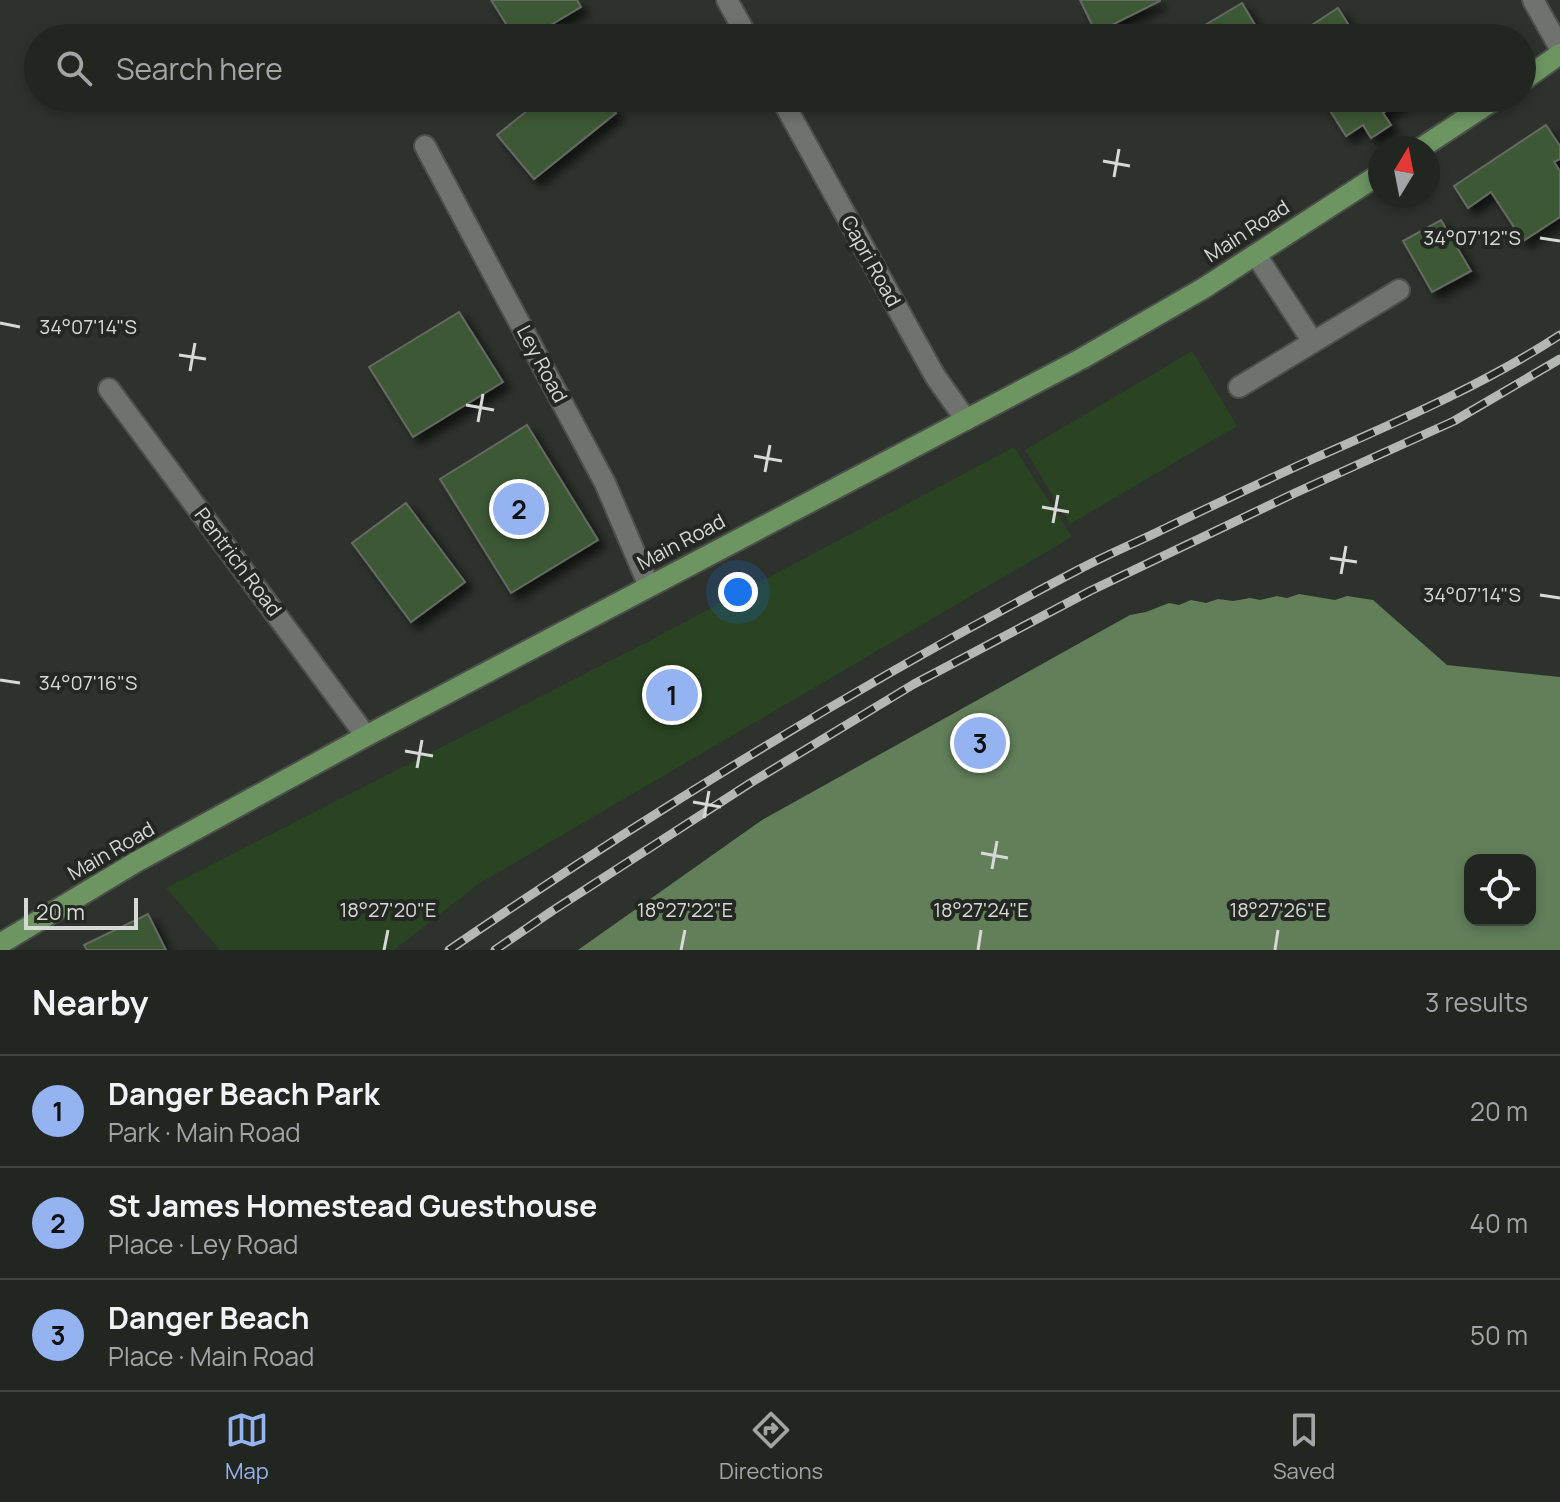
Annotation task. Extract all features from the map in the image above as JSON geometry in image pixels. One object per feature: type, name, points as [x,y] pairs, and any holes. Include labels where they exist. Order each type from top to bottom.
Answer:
[{"type":"main road","points":[[1536,71],[1560,54]]},
{"type":"main road","points":[[1439,136],[1476,112]]},
{"type":"main road","name":"Main Road","points":[[0,944],[136,862],[366,736],[1081,359],[1204,288],[1368,182]]},
{"type":"street","points":[[727,0],[740,24]]},
{"type":"street","points":[[1533,0],[1560,48]]},
{"type":"street","name":"Capri Road","points":[[789,112],[935,376],[966,420]]},
{"type":"street","name":"Ley Road","points":[[425,146],[605,483],[649,586]]},
{"type":"street","points":[[1256,255],[1313,342]]},
{"type":"street","points":[[1239,387],[1399,290]]},
{"type":"street","name":"Pentrich Road","points":[[109,389],[366,736]]},
{"type":"shaded area","points":[[1192,351],[1237,426],[1070,524],[1025,450]]},
{"type":"shaded area","points":[[1014,447],[1072,537],[480,883],[394,950],[220,950],[166,888],[649,641]]},
{"type":"shaded area","points":[[1299,594],[1335,600],[1347,596],[1373,600],[1447,665],[1560,677],[1560,950],[578,950],[762,820],[1130,615],[1191,600],[1206,603],[1218,599],[1260,600],[1277,596],[1287,598]]},
{"type":"building","points":[[491,0],[577,0],[581,7],[552,24],[506,24]]},
{"type":"building","points":[[1080,0],[1160,0],[1114,24],[1092,24]]},
{"type":"building","points":[[1242,3],[1255,24],[1207,24]]},
{"type":"building","points":[[1338,8],[1348,24],[1313,24]]},
{"type":"building","points":[[526,112],[616,113],[534,179],[497,135]]},
{"type":"building","points":[[1331,112],[1385,112],[1391,125],[1370,136],[1363,125],[1346,136]]},
{"type":"building","points":[[1546,125],[1560,146],[1560,159],[1554,162],[1560,171],[1560,217],[1523,241],[1491,192],[1468,208],[1454,186]]},
{"type":"building","points":[[1441,220],[1471,271],[1432,292],[1403,241]]},
{"type":"building","points":[[459,312],[503,382],[413,437],[369,367]]},
{"type":"building","points":[[527,425],[598,540],[511,593],[440,479]]},
{"type":"building","points":[[406,503],[465,582],[411,622],[352,543]]},
{"type":"building","points":[[148,914],[166,950],[87,950],[84,945]]},
{"type":"railway","points":[[449,950],[602,848],[758,751],[997,613],[1101,558],[1440,401],[1560,335]]},
{"type":"railway","points":[[495,950],[752,782],[914,684],[1090,591],[1454,421],[1560,359]]},
{"type":"place","name":"St James Homestead Guesthouse","points":[[519,509]]},
{"type":"place","name":"Danger Beach Park","points":[[672,695]]},
{"type":"place","name":"Danger Beach","points":[[980,743]]}]
